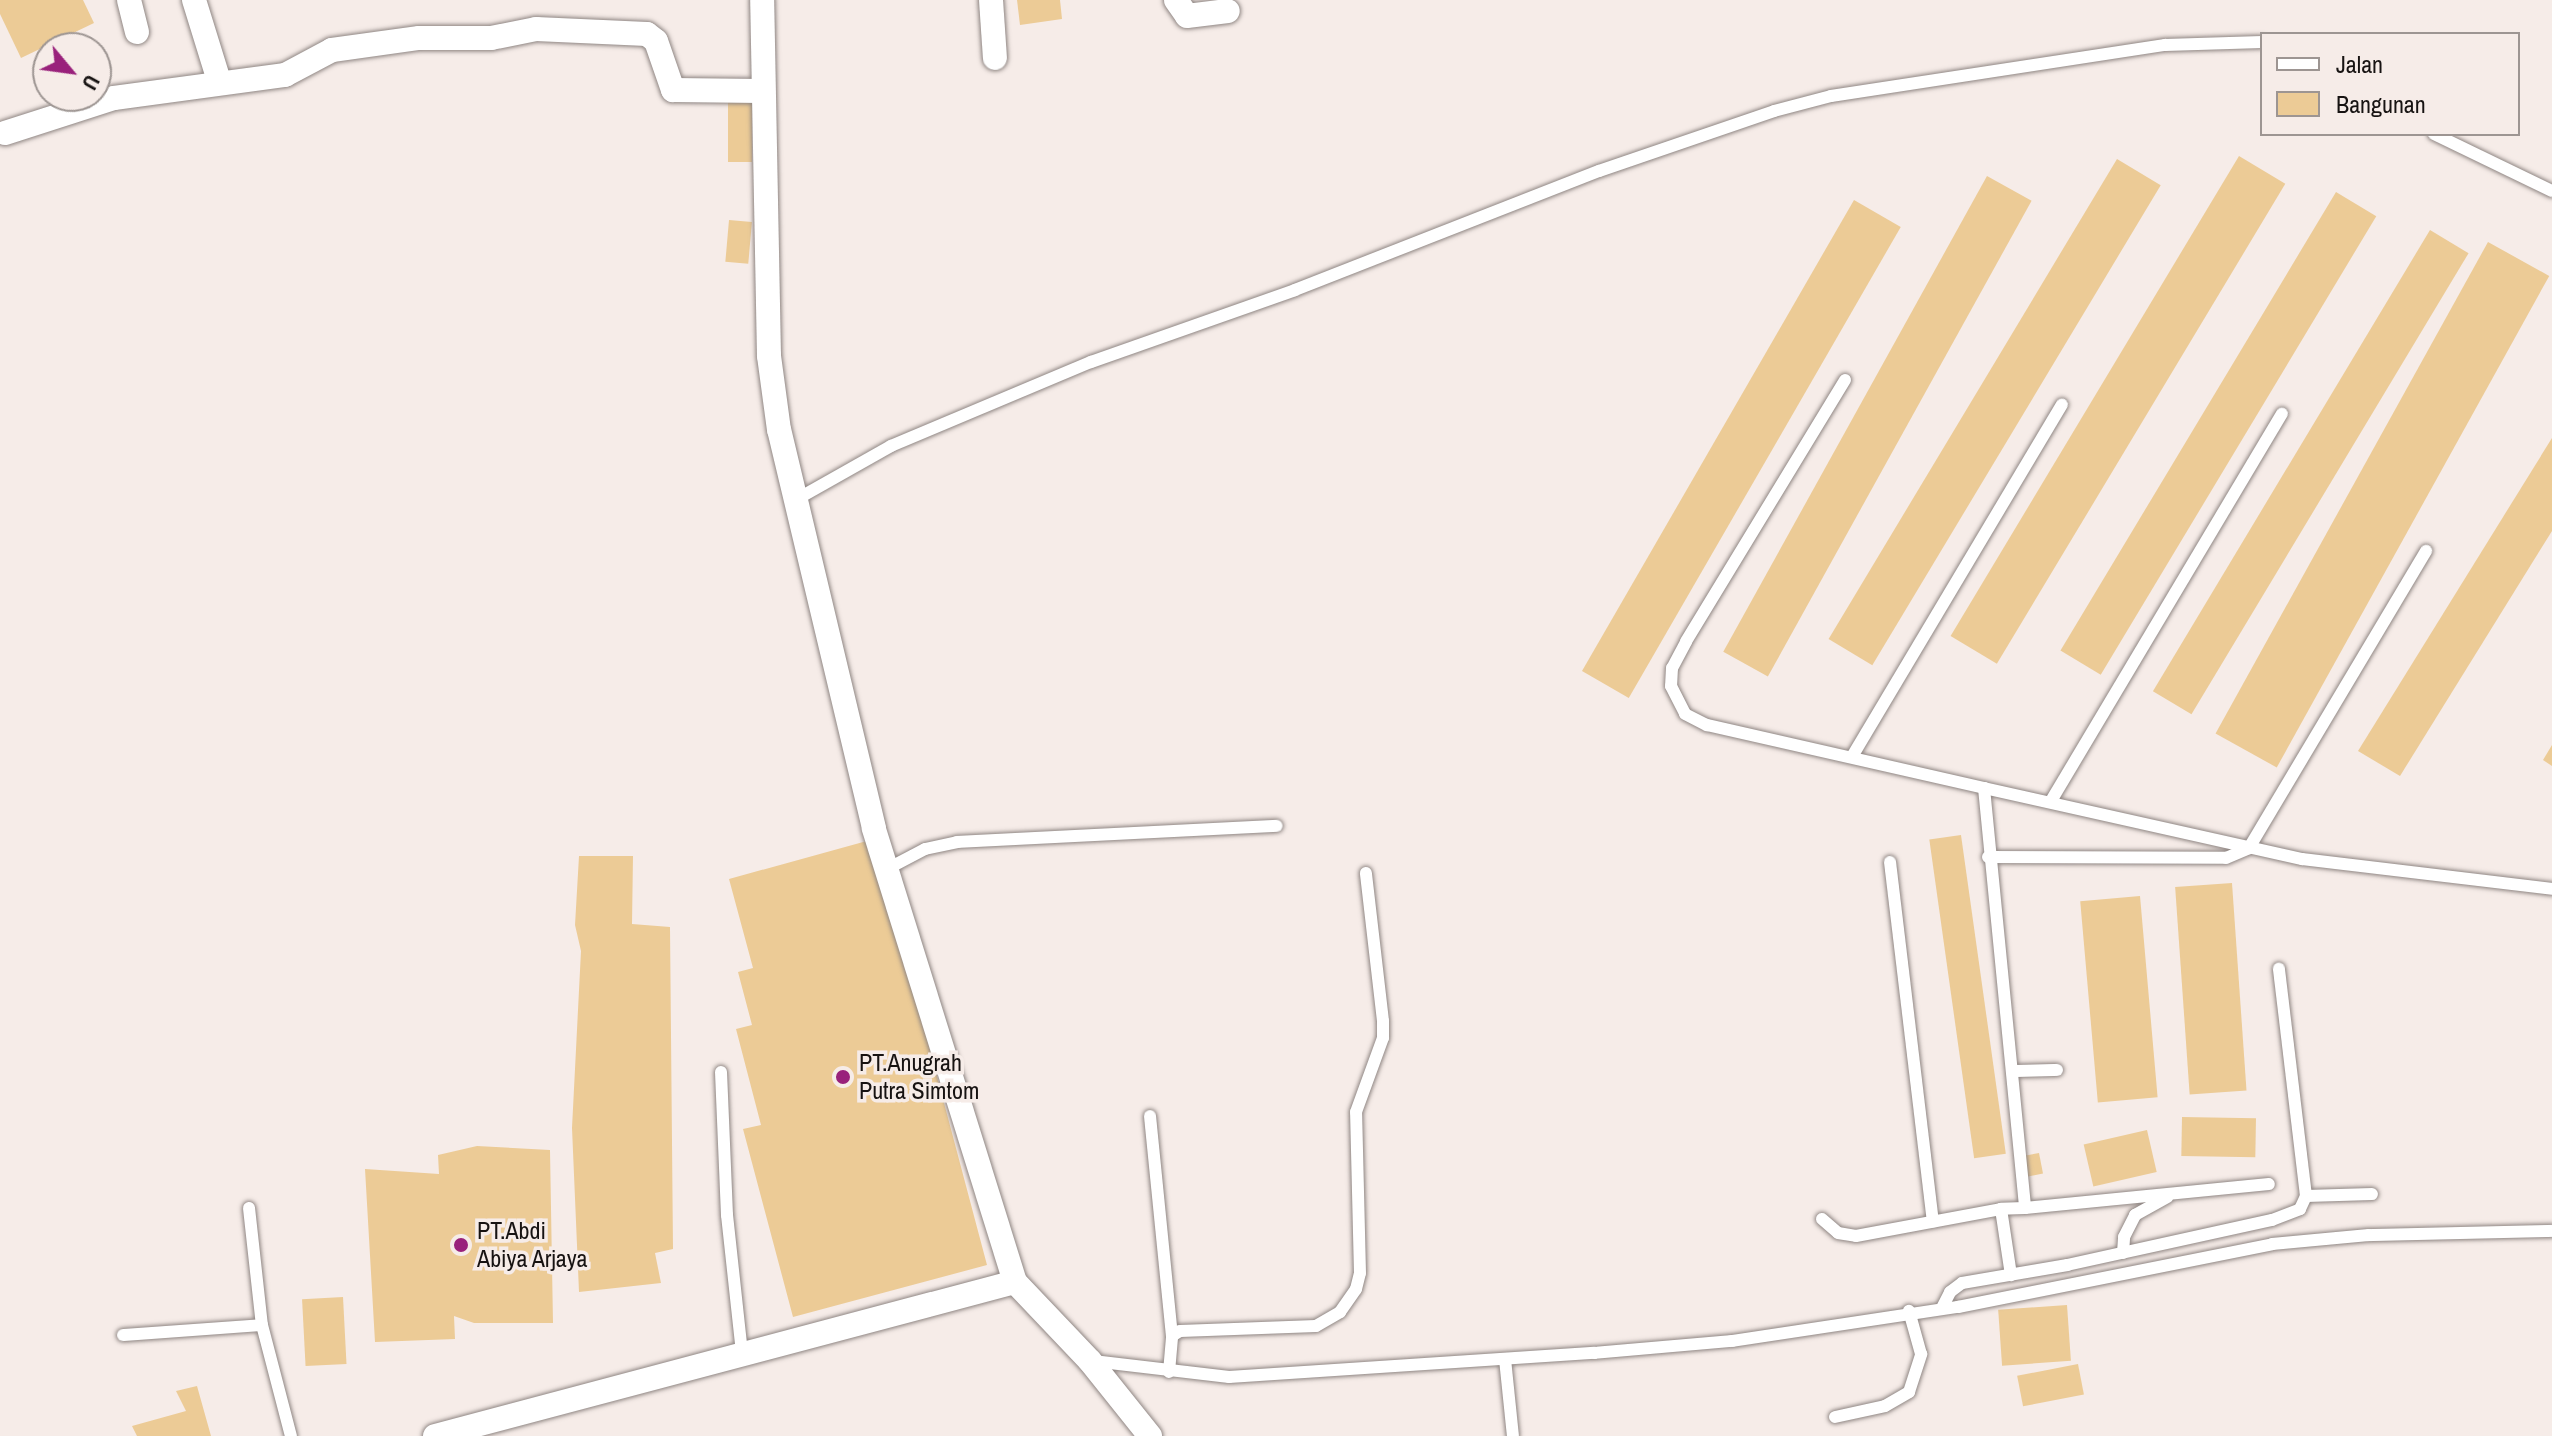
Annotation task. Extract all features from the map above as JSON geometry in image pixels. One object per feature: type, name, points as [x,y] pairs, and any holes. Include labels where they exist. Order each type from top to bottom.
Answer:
[{"type":"street","points":[[129,0],[137,32]]},
{"type":"street","points":[[194,0],[219,81]]},
{"type":"street","points":[[762,0],[769,356],[779,430],[855,756],[1015,1282],[1090,1361],[1150,1436]]},
{"type":"street","points":[[991,0],[995,58]]},
{"type":"street","points":[[1176,0],[1187,16],[1228,11]]},
{"type":"street","points":[[5,133],[114,98],[219,81],[285,75],[332,50],[419,38],[491,38],[536,29],[647,34],[656,41],[673,90],[762,91]]},
{"type":"street","points":[[435,1436],[742,1352],[1015,1282]]},
{"type":"lane","points":[[797,499],[891,446],[1091,362],[1295,290],[1599,171],[1774,111],[1831,96],[2165,45],[2260,42]]},
{"type":"lane","points":[[2438,136],[2552,191]]},
{"type":"lane","points":[[1845,380],[1672,668],[1671,686],[1685,714],[1707,725],[1853,755],[1984,788],[2302,859],[2552,889]]},
{"type":"lane","points":[[1853,755],[2062,405]]},
{"type":"lane","points":[[2051,801],[2282,414]]},
{"type":"lane","points":[[1988,857],[2226,858],[2249,848],[2426,551]]},
{"type":"lane","points":[[1984,788],[1988,857],[2013,1071],[2025,1208]]},
{"type":"lane","points":[[887,869],[925,849],[957,842],[1277,826]]},
{"type":"lane","points":[[1890,862],[1933,1221]]},
{"type":"lane","points":[[1172,1336],[1188,1328],[1316,1326],[1340,1312],[1356,1289],[1360,1273],[1356,1112],[1383,1038],[1366,873]]},
{"type":"lane","points":[[1942,1308],[1957,1285],[2290,1216],[2300,1209],[2306,1196],[2279,969]]},
{"type":"lane","points":[[2013,1071],[2057,1070]]},
{"type":"lane","points":[[721,1072],[727,1215],[742,1352]]},
{"type":"lane","points":[[1150,1116],[1172,1336],[1169,1372]]},
{"type":"lane","points":[[1822,1219],[1838,1233],[1856,1236],[2001,1209],[2269,1184]]},
{"type":"lane","points":[[2123,1253],[2124,1237],[2135,1215],[2181,1191]]},
{"type":"lane","points":[[2306,1196],[2372,1194]]},
{"type":"lane","points":[[249,1208],[262,1325],[291,1436]]},
{"type":"lane","points":[[2001,1209],[2011,1275]]},
{"type":"lane","points":[[1090,1361],[1229,1377],[1732,1341],[1942,1308],[2272,1244],[2369,1235],[2552,1231]]},
{"type":"lane","points":[[1835,1417],[1885,1406],[1909,1392],[1921,1354],[1909,1311]]},
{"type":"lane","points":[[123,1335],[262,1325]]},
{"type":"lane","points":[[1505,1359],[1513,1436]]},
{"type":"building","points":[[0,0],[83,0],[94,23],[75,32],[32,32],[32,53],[21,58],[0,14]]},
{"type":"building","points":[[1017,0],[1060,0],[1062,19],[1020,25]]},
{"type":"building","points":[[728,99],[752,99],[752,162],[728,162]]},
{"type":"building","points":[[2239,156],[2285,184],[1997,664],[1951,636]]},
{"type":"building","points":[[2117,159],[2161,185],[1872,665],[1829,639]]},
{"type":"building","points":[[1987,176],[2032,201],[1768,677],[1723,652]]},
{"type":"building","points":[[2336,192],[2376,216],[2101,675],[2060,651]]},
{"type":"building","points":[[1854,200],[1901,227],[1629,698],[1582,671]]},
{"type":"building","points":[[729,220],[752,222],[748,264],[725,262]]},
{"type":"building","points":[[2430,230],[2469,253],[2191,714],[2153,691]]},
{"type":"building","points":[[2488,242],[2549,276],[2277,767],[2216,734]]},
{"type":"building","points":[[2552,438],[2552,531],[2400,776],[2358,751]]},
{"type":"building","points":[[2552,745],[2552,766],[2543,760]]},
{"type":"building","points":[[1961,835],[2006,1154],[1974,1158],[1929,839]]},
{"type":"building","name":"PT.Anugrah Putra Simtom","points":[[874,839],[987,1265],[793,1317],[743,1129],[761,1125],[736,1029],[752,1025],[738,972],[753,968],[729,879]]},
{"type":"building","points":[[579,856],[633,856],[632,924],[670,927],[673,1249],[655,1253],[661,1283],[579,1292],[572,1128],[581,951],[575,925]]},
{"type":"building","points":[[2232,883],[2247,1090],[2190,1094],[2175,887]]},
{"type":"building","points":[[2140,896],[2158,1097],[2098,1102],[2080,901]]},
{"type":"building","points":[[2182,1117],[2256,1118],[2255,1157],[2181,1156]]},
{"type":"building","points":[[2147,1130],[2157,1172],[2093,1187],[2084,1145]]},
{"type":"building","name":"PT.Abdi Abiya Arjaya","points":[[477,1146],[550,1150],[553,1323],[474,1323],[454,1316],[455,1339],[375,1342],[365,1169],[439,1174],[438,1155]]},
{"type":"building","points":[[2039,1153],[2043,1174],[2028,1176],[2024,1156]]},
{"type":"building","points":[[343,1297],[347,1364],[306,1366],[302,1299]]},
{"type":"building","points":[[2067,1305],[2071,1361],[2002,1366],[1998,1310]]},
{"type":"building","points":[[2078,1364],[2084,1394],[2023,1406],[2017,1376]]},
{"type":"building","points":[[197,1386],[211,1436],[137,1436],[132,1426],[186,1411],[176,1391]]},
{"type":"place","name":"PT.Anugrah Putra Simtom","points":[[843,1077]]},
{"type":"place","name":"PT.Abdi Abiya Arjaya","points":[[461,1245]]}]
